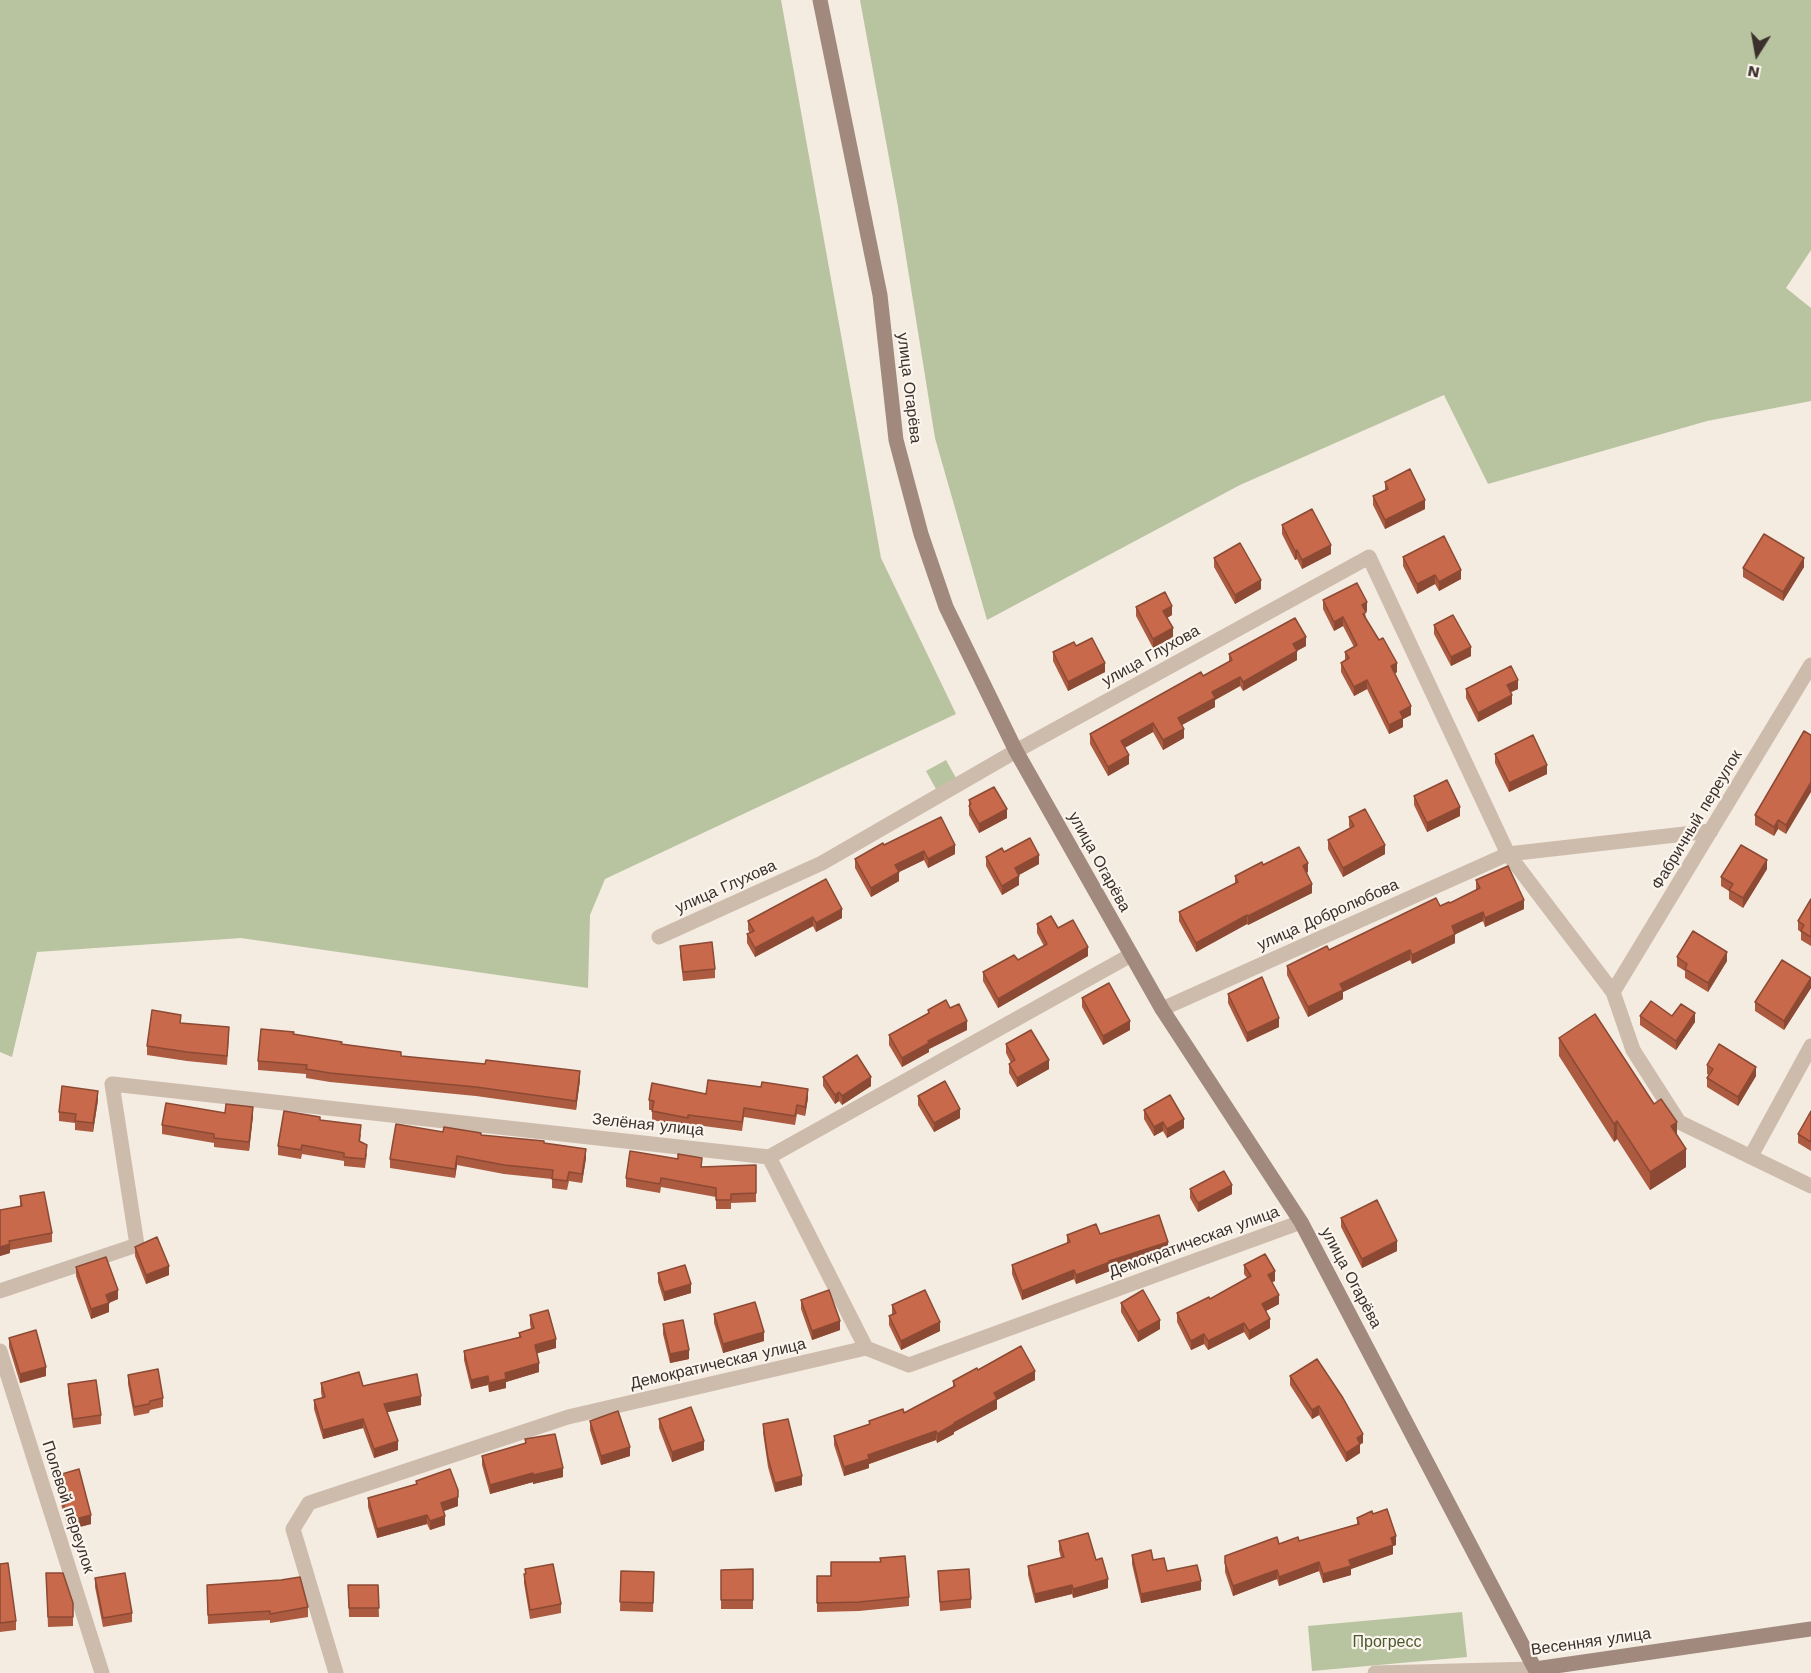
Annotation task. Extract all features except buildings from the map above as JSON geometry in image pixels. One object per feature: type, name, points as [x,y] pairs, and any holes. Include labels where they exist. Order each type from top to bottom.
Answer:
[{"type":"main road","name":"улица Огарёва","points":[[820,0],[880,295],[896,440],[921,534],[946,607],[1016,750],[1162,1010],[1301,1222],[1535,1669]]},
{"type":"main road","name":"Весенняя улица","points":[[1535,1669],[1811,1629]]},
{"type":"street","name":"улица Глухова","points":[[659,937],[822,863],[1016,750],[1369,556],[1508,854]]},
{"type":"street","name":"Фабричный переулок","points":[[1613,993],[1811,665]]},
{"type":"street","name":"улица Добролюбова","points":[[1162,1010],[1508,854],[1711,831]]},
{"type":"street","points":[[1508,854],[1613,993],[1633,1050],[1678,1122],[1811,1186]]},
{"type":"street","points":[[866,1348],[769,1157],[1131,956]]},
{"type":"street","points":[[1751,1156],[1811,1046]]},
{"type":"street","name":"Зелёная улица","points":[[0,1291],[137,1245],[112,1084],[769,1157]]},
{"type":"street","name":"Демократическая улица","points":[[336,1673],[293,1529],[309,1503],[568,1417],[866,1348],[909,1365],[1301,1222]]},
{"type":"street","name":"Полевой переулок","points":[[0,1351],[102,1673]]},
{"type":"street","name":"Весенняя улица","points":[[1375,1673],[1535,1669]]},
{"type":"green space","points":[[0,0],[781,0],[881,558],[956,714],[605,879],[590,915],[588,988],[241,938],[37,952],[12,1057],[0,1052]]},
{"type":"green space","points":[[860,0],[1811,0],[1811,250],[1786,288],[1811,308],[1811,401],[1707,421],[1488,484],[1444,395],[1240,485],[987,620],[935,438],[898,207]]},
{"type":"green space","points":[[946,760],[956,778],[936,789],[926,771]]},
{"type":"green space","name":"Прогресс","points":[[1462,1612],[1467,1657],[1312,1671],[1308,1626]]}]
